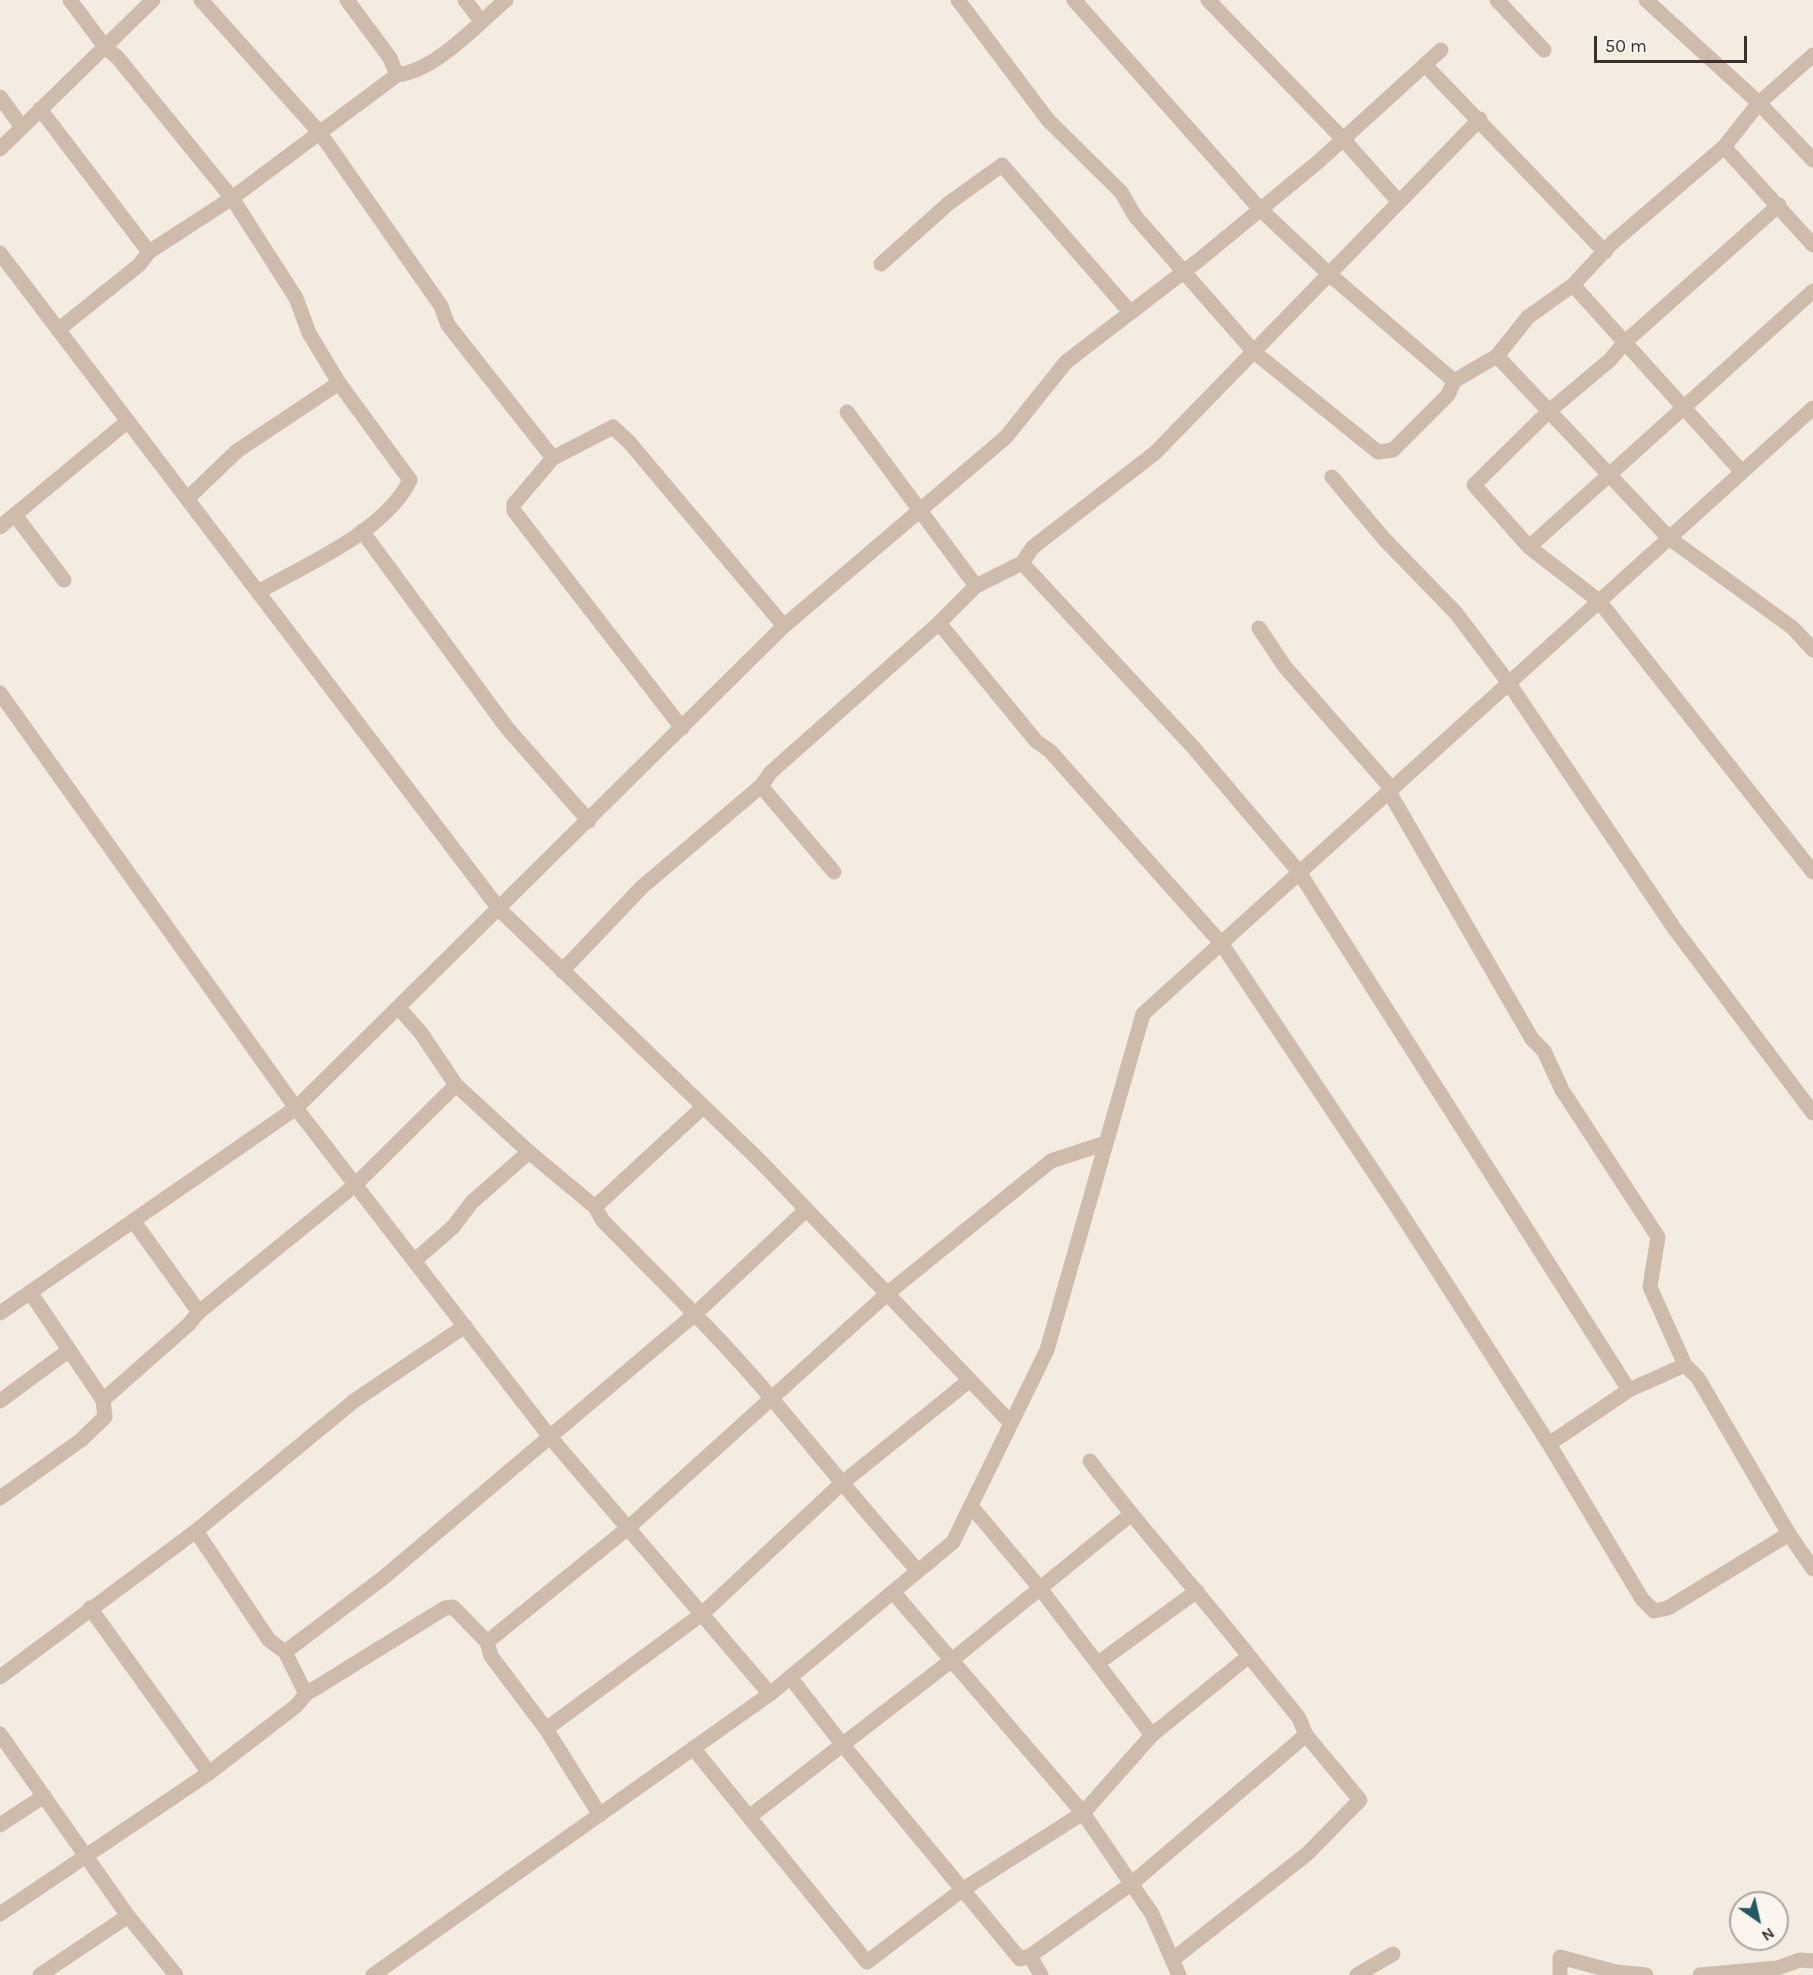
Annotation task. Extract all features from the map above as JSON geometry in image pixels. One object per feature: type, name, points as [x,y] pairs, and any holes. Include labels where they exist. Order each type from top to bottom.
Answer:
[{"type":"street","points":[[70,0],[105,47],[118,58],[232,198],[296,298],[309,333],[339,382],[410,480],[403,492],[362,531],[258,592]]},
{"type":"street","points":[[0,149],[153,0]]},
{"type":"street","points":[[201,0],[320,133],[441,306],[448,325],[553,458]]},
{"type":"street","points":[[347,0],[390,58],[398,75]]},
{"type":"street","points":[[465,0],[481,21]]},
{"type":"street","points":[[58,330],[139,265],[149,252],[232,198],[398,75],[412,73],[471,33],[481,21],[506,0]]},
{"type":"street","points":[[958,0],[1048,120],[1121,192],[1135,216],[1254,352],[1378,452],[1393,450],[1448,395],[1455,381],[1497,356],[1528,317],[1573,285],[1612,243],[1724,147],[1759,103],[1813,54]]},
{"type":"street","points":[[1074,0],[1260,209],[1329,274],[1455,381]]},
{"type":"street","points":[[1208,0],[1343,139],[1399,202]]},
{"type":"street","points":[[1497,0],[1544,50]]},
{"type":"street","points":[[1646,0],[1759,103],[1813,159]]},
{"type":"street","points":[[0,1313],[296,1108],[500,910],[784,626],[1006,437],[1065,362],[1184,271],[1260,209],[1343,139],[1440,50]]},
{"type":"street","points":[[1425,64],[1605,252]]},
{"type":"street","points":[[0,97],[22,127]]},
{"type":"street","points":[[40,109],[149,252]]},
{"type":"street","points":[[562,971],[642,887],[761,786],[771,772],[939,623],[976,586],[1022,563],[1033,548],[1155,453],[1480,119]]},
{"type":"street","points":[[1724,147],[1813,244]]},
{"type":"street","points":[[881,264],[948,203],[1002,165],[1131,312]]},
{"type":"street","points":[[1779,205],[1624,343],[1610,360],[1548,412],[1474,485],[1529,548],[1599,601],[1813,872]]},
{"type":"street","points":[[0,253],[500,910],[806,1210],[1011,1423]]},
{"type":"street","points":[[1573,285],[1742,472]]},
{"type":"street","points":[[1529,548],[1813,291]]},
{"type":"street","points":[[1497,356],[1607,476],[1669,538],[1793,628],[1813,650]]},
{"type":"street","points":[[187,499],[237,451],[339,382]]},
{"type":"street","points":[[373,1975],[770,1694],[953,1542],[1047,1350],[1143,1014],[1813,408]]},
{"type":"street","points":[[847,412],[976,586]]},
{"type":"street","points":[[0,527],[128,421]]},
{"type":"street","points":[[682,728],[514,511],[513,504],[553,458],[613,427],[629,442],[784,626]]},
{"type":"street","points":[[1332,477],[1385,540],[1456,613],[1508,682],[1674,928],[1813,1113]]},
{"type":"street","points":[[15,515],[64,580]]},
{"type":"street","points":[[362,531],[507,728],[589,821]]},
{"type":"street","points":[[1022,563],[1193,747],[1299,872],[1629,1390]]},
{"type":"street","points":[[939,623],[1036,741],[1050,751],[1221,943],[1397,1207],[1549,1444],[1642,1599],[1654,1611],[1668,1608],[1789,1534]]},
{"type":"street","points":[[1259,628],[1285,667],[1391,788],[1398,807],[1532,1039],[1544,1051],[1562,1090],[1658,1237],[1650,1287],[1685,1365],[1698,1378],[1789,1534],[1813,1569]]},
{"type":"street","points":[[0,693],[296,1108],[355,1185],[549,1437],[770,1694]]},
{"type":"street","points":[[761,786],[834,872]]},
{"type":"street","points":[[399,1008],[421,1033],[456,1085],[529,1152],[596,1207],[603,1221],[695,1314],[772,1399],[841,1484],[918,1571]]},
{"type":"street","points":[[103,1400],[188,1325],[199,1312],[355,1185],[456,1085]]},
{"type":"street","points":[[596,1207],[703,1107]]},
{"type":"street","points":[[487,1642],[628,1528],[888,1296],[1051,1161],[1106,1143]]},
{"type":"street","points":[[414,1261],[453,1227],[472,1202],[529,1152]]},
{"type":"street","points":[[285,1652],[383,1578],[695,1314],[806,1210]]},
{"type":"street","points":[[134,1222],[199,1312]]},
{"type":"street","points":[[0,1498],[81,1440],[105,1417],[103,1400],[30,1292]]},
{"type":"street","points":[[0,1677],[90,1608],[196,1532],[354,1401],[465,1326]]},
{"type":"street","points":[[0,1401],[68,1351]]},
{"type":"street","points":[[1549,1444],[1629,1390],[1685,1365]]},
{"type":"street","points":[[546,1729],[702,1614],[841,1484],[969,1380]]},
{"type":"street","points":[[1090,1461],[1130,1515],[1197,1590],[1299,1718],[1306,1735],[1360,1800],[1307,1854],[1172,1960]]},
{"type":"street","points":[[970,1506],[1039,1587],[1152,1735]]},
{"type":"street","points":[[749,1817],[952,1660],[1130,1515]]},
{"type":"street","points":[[196,1532],[269,1640],[285,1652],[306,1694]]},
{"type":"street","points":[[1098,1663],[1197,1590]]},
{"type":"street","points":[[892,1592],[1083,1813],[1152,1914],[1179,1975]]},
{"type":"street","points":[[0,1914],[87,1858],[209,1773],[296,1706],[306,1694],[445,1608],[453,1607],[487,1642],[491,1656],[546,1729],[600,1815]]},
{"type":"street","points":[[90,1608],[209,1773]]},
{"type":"street","points":[[693,1748],[867,1962],[962,1890],[1083,1813],[1152,1735],[1249,1656]]},
{"type":"street","points":[[790,1677],[842,1744],[1020,1959],[1030,1956],[1131,1884],[1306,1735]]},
{"type":"street","points":[[0,1734],[128,1916],[176,1975]]},
{"type":"street","points":[[0,1825],[44,1796]]},
{"type":"street","points":[[40,1975],[128,1916]]},
{"type":"street","points":[[1357,1975],[1393,1954]]},
{"type":"street","points":[[1030,1956],[1041,1975]]},
{"type":"street","points":[[1560,1975],[1560,1957],[1616,1972],[1646,1975]]},
{"type":"street","points":[[1700,1975],[1777,1968],[1800,1960],[1813,1961]]}]
